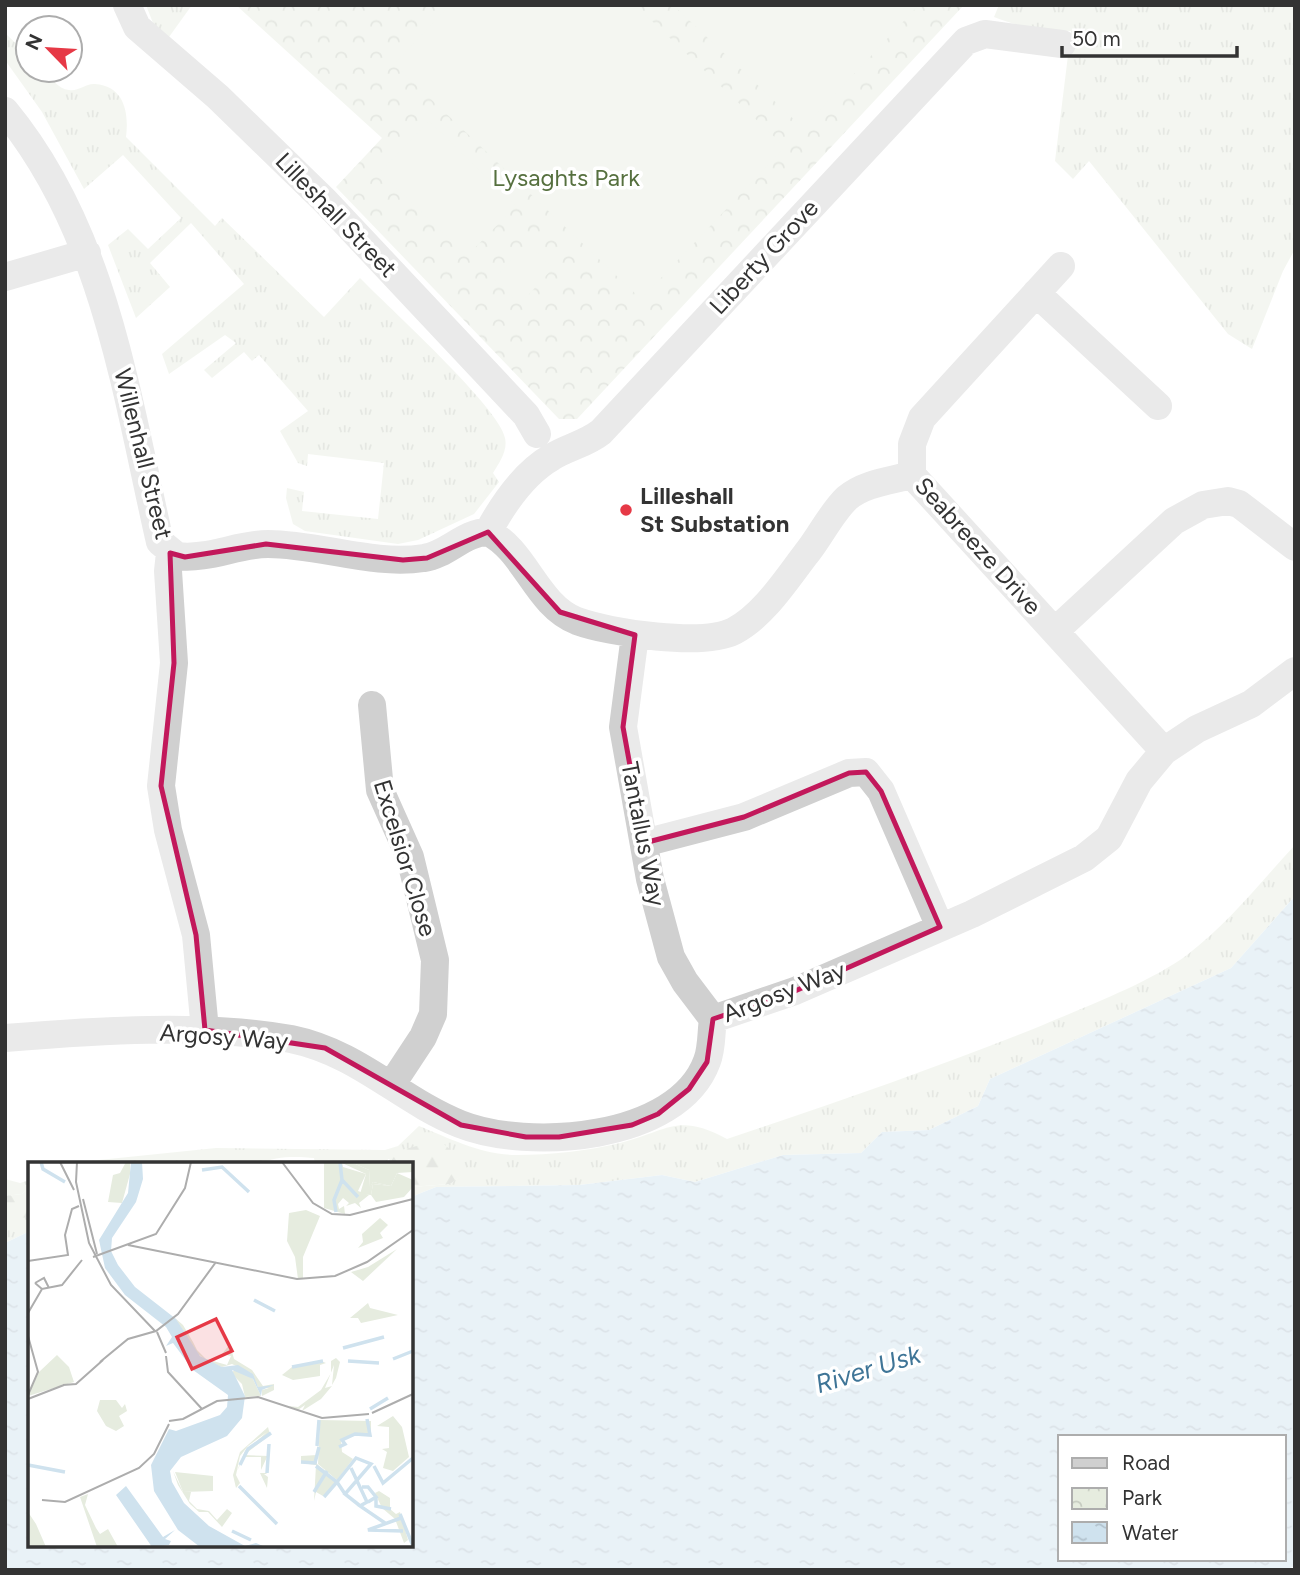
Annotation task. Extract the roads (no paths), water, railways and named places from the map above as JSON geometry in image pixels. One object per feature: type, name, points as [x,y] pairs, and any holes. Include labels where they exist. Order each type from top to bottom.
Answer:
[{"type":"street","name":"Lilleshall Street","points":[[127,5],[137,27],[218,97],[325,201],[526,415],[537,434]]},
{"type":"street","name":"Liberty Grove","points":[[488,532],[507,500],[541,464],[554,455],[586,443],[601,432],[966,41],[985,34],[1062,44]]},
{"type":"street","name":"Willenhall Street","points":[[5,111],[27,137],[59,190],[87,253],[117,349],[159,542],[170,553],[168,571],[174,663],[160,786],[167,830],[196,934],[205,1030]]},
{"type":"street","points":[[5,277],[87,253]]},
{"type":"street","name":"Seabreeze Drive","points":[[1061,266],[922,418],[912,444],[912,475],[1164,751]]},
{"type":"street","points":[[1036,293],[1158,406]]},
{"type":"street","points":[[170,553],[185,557],[266,544],[403,560],[427,558],[472,534],[488,532],[502,541],[560,612],[577,621],[635,635],[717,637],[734,631],[776,594],[846,500],[873,485],[912,475]]},
{"type":"street","points":[[1055,631],[1174,521],[1203,505],[1228,500],[1239,504],[1295,547]]},
{"type":"street","name":"Tantallus Way","points":[[635,635],[623,727],[650,879],[671,957],[685,982],[713,1019]]},
{"type":"street","name":"Argosy Way","points":[[5,1038],[205,1030],[289,1039],[325,1048],[392,1084],[432,1111],[489,1133],[526,1138],[559,1137],[632,1125],[657,1114],[689,1089],[707,1062],[713,1019],[795,991],[940,927],[1084,858],[1102,846],[1115,829],[1139,781],[1164,751],[1197,729],[1251,704],[1295,671]]},
{"type":"street","name":"Excelsior Close","points":[[372,705],[380,790],[410,857],[435,960],[433,1014],[424,1037],[392,1084]]},
{"type":"street","points":[[645,843],[744,817],[849,773],[866,772],[873,777],[881,791],[940,927]]},
{"type":"water","name":"River Usk","points":[[1295,896],[1295,1566],[1285,1570],[5,1570],[5,1243],[28,1232],[28,1547],[413,1547],[413,1196],[436,1187],[579,1185],[662,1175],[695,1182],[783,1155],[861,1153],[882,1132],[929,1130],[978,1106],[990,1079],[1231,968]]},
{"type":"place","name":"Lilleshall St Substation","points":[[626,510]]},
{"type":"park label","name":"Lysaghts Park","points":[[566,178]]}]
